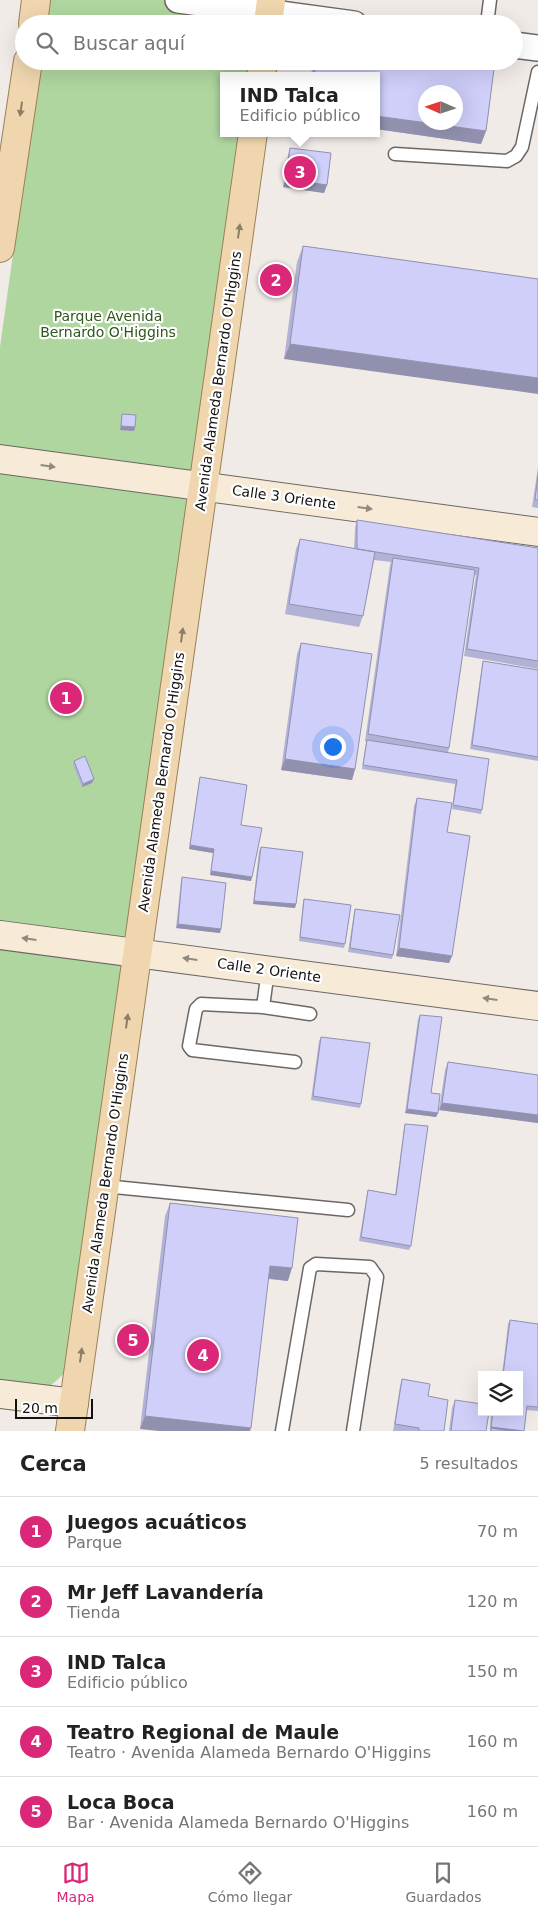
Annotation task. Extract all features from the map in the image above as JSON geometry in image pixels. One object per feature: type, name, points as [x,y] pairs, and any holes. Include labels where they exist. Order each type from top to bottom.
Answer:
[{"type":"main road","points":[[34,15],[36,0]]},
{"type":"main road","points":[[0,248],[27,70]]},
{"type":"main road","name":"Avenida Alameda Bernardo O'Higgins","points":[[70,1431],[252,137]]},
{"type":"street","points":[[178,0],[290,15]]},
{"type":"street","points":[[523,46],[538,48]]},
{"type":"street","name":"Calle 3 Oriente","points":[[0,459],[538,532]]},
{"type":"street","name":"Calle 2 Oriente","points":[[0,935],[538,1006]]},
{"type":"street","points":[[0,1394],[74,1403]]},
{"type":"lane","points":[[488,15],[490,0]]},
{"type":"lane","points":[[395,154],[507,161],[516,156],[522,147],[538,72]]},
{"type":"lane","points":[[263,1008],[268,970]]},
{"type":"lane","points":[[294,1062],[192,1050],[188,1046],[196,1008],[201,1004],[263,1008],[310,1014]]},
{"type":"lane","points":[[104,1186],[348,1210]]},
{"type":"lane","points":[[282,1431],[310,1268],[316,1264],[370,1267],[377,1276],[353,1431]]},
{"type":"green space","points":[[49,0],[258,0],[256,15],[47,15]]},
{"type":"green space","name":"Parque Avenida Bernardo O'Higgins","points":[[39,70],[249,70],[249,72],[220,72],[220,137],[239,137],[66,1372],[49,1387],[0,1382],[0,347]]},
{"type":"building","points":[[315,70],[494,70],[486,131],[463,128],[463,85],[418,85],[418,122],[380,117],[380,72],[315,72]]},
{"type":"building","points":[[290,148],[331,153],[327,185],[286,179]]},
{"type":"building","points":[[303,246],[538,279],[538,378],[290,344]]},
{"type":"building","points":[[122,414],[136,415],[135,427],[121,426]]},
{"type":"building","points":[[538,475],[538,500],[535,500]]},
{"type":"building","points":[[357,520],[538,548],[538,661],[467,649],[479,568],[357,549]]},
{"type":"building","points":[[300,539],[375,552],[363,616],[289,604]]},
{"type":"building","points":[[393,558],[475,570],[449,748],[368,734]]},
{"type":"building","points":[[301,643],[372,654],[355,769],[285,759]]},
{"type":"building","points":[[483,661],[538,670],[538,757],[472,745]]},
{"type":"building","points":[[367,740],[489,759],[482,810],[453,805],[457,780],[363,765]]},
{"type":"building","points":[[85,756],[94,779],[83,784],[74,761]]},
{"type":"building","points":[[200,777],[247,785],[241,825],[262,828],[252,877],[211,871],[214,849],[190,845]]},
{"type":"building","points":[[417,798],[452,803],[447,832],[470,836],[452,956],[399,948]]},
{"type":"building","points":[[261,847],[303,852],[296,904],[254,901]]},
{"type":"building","points":[[182,877],[226,883],[221,929],[178,924]]},
{"type":"building","points":[[304,899],[351,905],[345,944],[300,937]]},
{"type":"building","points":[[355,909],[400,915],[393,955],[350,948]]},
{"type":"building","points":[[420,1015],[442,1017],[431,1093],[440,1094],[438,1113],[407,1109]]},
{"type":"building","points":[[321,1037],[370,1043],[361,1104],[313,1096]]},
{"type":"building","points":[[448,1062],[538,1075],[538,1115],[442,1103]]},
{"type":"building","points":[[405,1124],[428,1126],[411,1246],[361,1237],[368,1190],[396,1195]]},
{"type":"building","points":[[170,1203],[298,1218],[292,1268],[270,1266],[251,1428],[145,1416]]},
{"type":"building","points":[[510,1320],[538,1324],[538,1407],[527,1406],[524,1431],[491,1427],[492,1416],[523,1416],[523,1371],[504,1371]]},
{"type":"building","points":[[402,1379],[430,1384],[428,1396],[448,1400],[444,1431],[419,1431],[419,1428],[395,1424]]},
{"type":"building","points":[[455,1400],[478,1403],[478,1416],[488,1416],[486,1431],[451,1431]]},
{"type":"building","points":[[491,1428],[510,1431],[491,1431]]},
{"type":"place","name":"IND Talca","points":[[300,172]]},
{"type":"place","name":"Mr Jeff Lavandería","points":[[276,280]]},
{"type":"place","name":"Juegos acuáticos","points":[[66,698]]},
{"type":"place","name":"Loca Boca","points":[[133,1340]]},
{"type":"place","name":"Teatro Regional de Maule","points":[[203,1355]]}]
